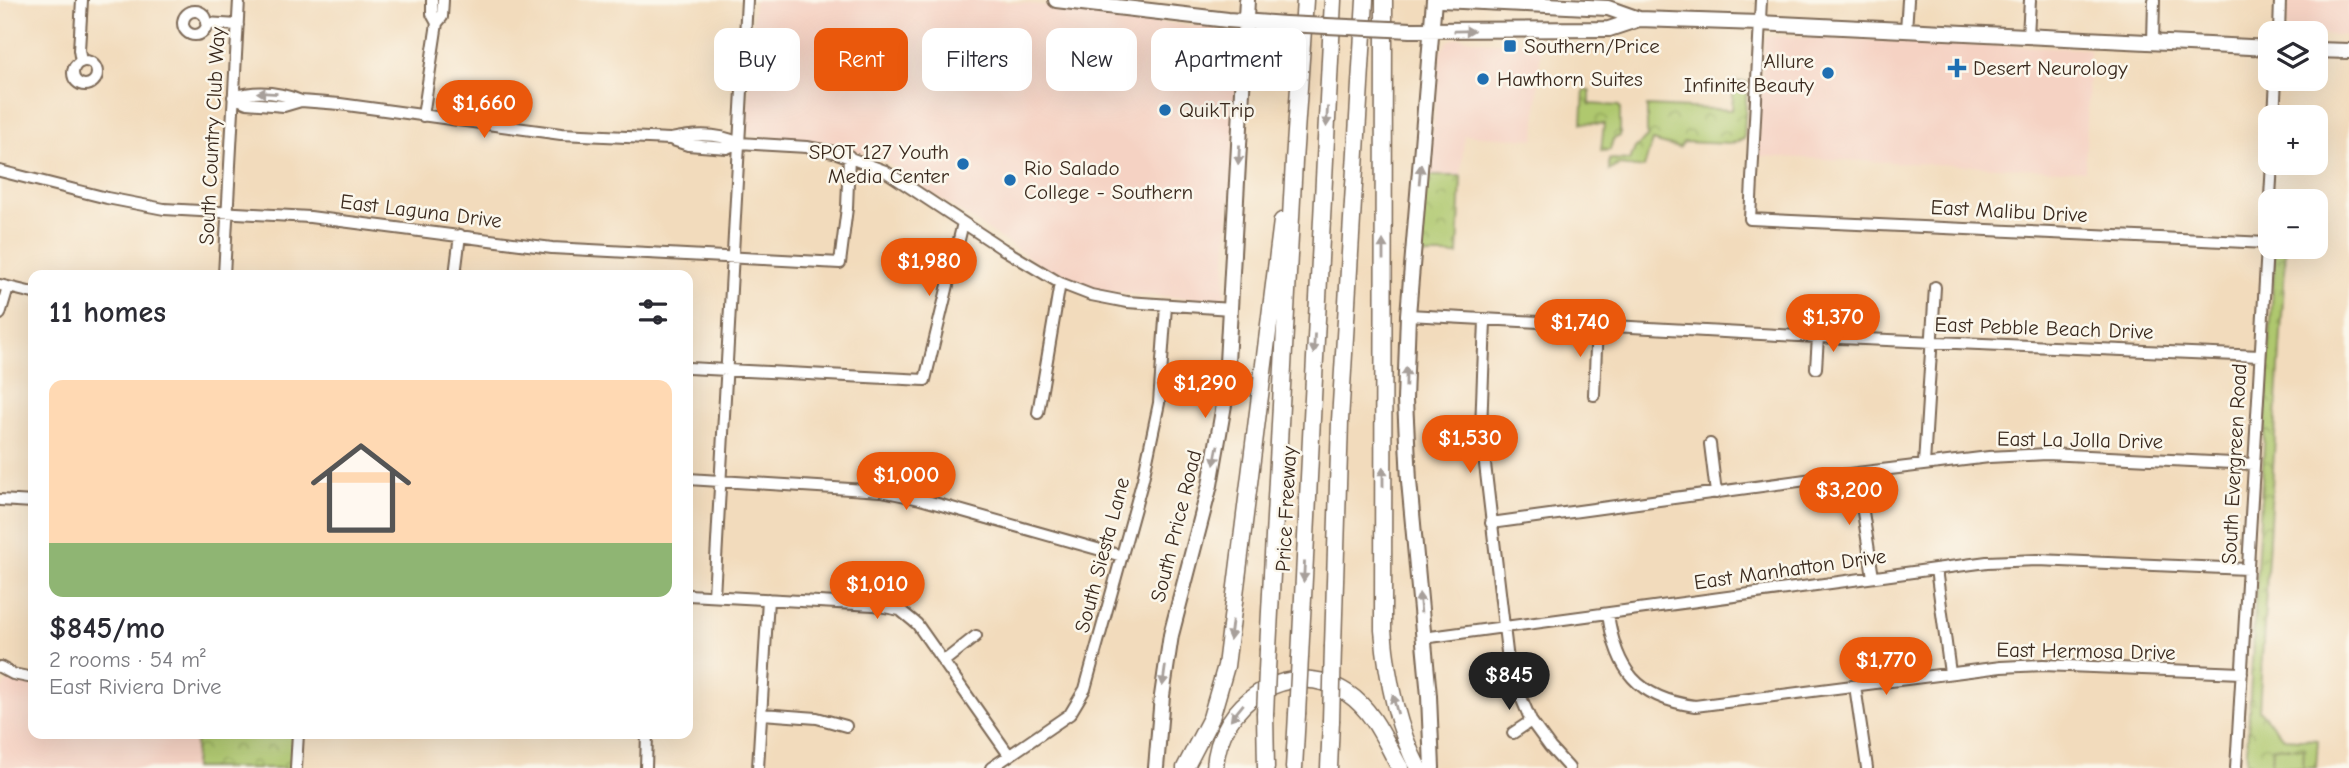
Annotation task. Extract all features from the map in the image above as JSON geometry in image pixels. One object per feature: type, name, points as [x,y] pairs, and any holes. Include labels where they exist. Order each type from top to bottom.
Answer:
[{"type":"highway","points":[[1266,768],[1268,649],[1305,0]]},
{"type":"highway","name":"Price Freeway","points":[[1294,768],[1333,0]]},
{"type":"highway","points":[[1329,768],[1340,421],[1365,0]]},
{"type":"highway","points":[[1384,0],[1383,630],[1393,699],[1418,768]]},
{"type":"highway","points":[[1185,768],[1211,718],[1226,666],[1286,181],[1294,161]]},
{"type":"highway","points":[[1215,768],[1220,737],[1248,699],[1273,686],[1303,681],[1340,689],[1358,702],[1374,720],[1400,768]]},
{"type":"main road","points":[[1056,0],[1246,21],[1432,31],[1609,29],[1639,19]]},
{"type":"main road","name":"South Price Road","points":[[1156,768],[1164,677],[1174,617],[1210,485],[1223,418],[1247,0]]},
{"type":"main road","points":[[1432,768],[1406,441],[1408,315],[1434,0]]},
{"type":"main road","points":[[1441,0],[1608,8],[1639,19],[2258,47]]},
{"type":"main road","points":[[2328,50],[2349,51]]},
{"type":"street","points":[[81,62],[79,50],[82,0]]},
{"type":"street","name":"South Country Club Way","points":[[224,270],[239,0]]},
{"type":"street","points":[[432,0],[432,14],[437,23]]},
{"type":"street","points":[[423,116],[443,0]]},
{"type":"street","points":[[714,596],[747,0]]},
{"type":"street","points":[[1759,23],[1760,0]]},
{"type":"street","points":[[1906,30],[1908,0]]},
{"type":"street","points":[[2028,36],[2030,0]]},
{"type":"street","points":[[2152,42],[2154,0]]},
{"type":"street","points":[[2279,21],[2280,0]]},
{"type":"street","points":[[206,23],[238,25]]},
{"type":"street","name":"East Malibu Drive","points":[[1759,23],[1750,219],[2258,243]]},
{"type":"street","points":[[233,97],[247,103],[284,106],[301,101],[561,134],[670,139],[688,135],[714,136],[727,137],[739,144],[807,147],[849,156],[885,171],[1060,283],[1091,295],[1166,306],[1231,309]]},
{"type":"street","name":"East Laguna Drive","points":[[0,171],[107,198],[164,209],[310,217],[552,248],[841,263],[848,208],[849,156]]},
{"type":"street","points":[[693,368],[925,380],[963,223]]},
{"type":"street","points":[[456,270],[460,235]]},
{"type":"street","name":"South Evergreen Road","points":[[2236,768],[2266,259]]},
{"type":"street","points":[[1038,412],[1060,283]]},
{"type":"street","points":[[0,314],[4,286],[28,292]]},
{"type":"street","points":[[1924,464],[1935,287]]},
{"type":"street","name":"South Siesta Lane","points":[[991,768],[1070,714],[1085,688],[1143,479],[1159,403],[1166,306]]},
{"type":"street","name":"East Pebble Beach Drive","points":[[1408,315],[1818,337],[2260,356]]},
{"type":"street","points":[[1485,320],[1481,430],[1509,669],[1531,721],[1569,768]]},
{"type":"street","points":[[1594,395],[1597,325]]},
{"type":"street","points":[[1816,368],[1818,337]]},
{"type":"street","points":[[1710,444],[1716,493]]},
{"type":"street","name":"East La Jolla Drive","points":[[1491,523],[1989,457],[2047,454],[2253,464]]},
{"type":"street","points":[[1857,473],[1873,578]]},
{"type":"street","points":[[693,479],[882,491],[920,499],[1122,556]]},
{"type":"street","points":[[0,500],[28,502]]},
{"type":"street","name":"East Manhatton Drive","points":[[1423,638],[1987,562],[2038,560],[2247,569]]},
{"type":"street","points":[[1936,569],[1950,673]]},
{"type":"street","points":[[693,595],[874,605],[900,610],[917,624],[1009,755]]},
{"type":"street","points":[[758,768],[768,599]]},
{"type":"street","name":"East Hermosa Drive","points":[[1608,614],[1612,639],[1621,663],[1636,682],[1672,703],[1695,706],[2001,667],[2043,665],[2242,674]]},
{"type":"street","points":[[943,662],[976,636]]},
{"type":"street","points":[[0,667],[13,674],[28,677]]},
{"type":"street","points":[[1855,685],[1867,768]]},
{"type":"street","points":[[762,714],[817,718],[846,726]]},
{"type":"street","points":[[1513,733],[1531,721]]},
{"type":"street","points":[[296,768],[298,739]]},
{"type":"street","points":[[646,768],[648,739]]},
{"type":"shaded area","points":[[754,0],[996,0],[1100,12],[1144,21],[1216,28],[1151,28],[1151,91],[1236,91],[1224,298],[1220,300],[1139,295],[1093,289],[1052,273],[882,160],[833,143],[750,135],[747,128],[749,91],[800,91],[800,28],[752,28]]},
{"type":"shaded area","points":[[2288,0],[2349,0],[2349,36],[2328,35],[2328,21],[2286,21]]},
{"type":"shaded area","points":[[1767,36],[2090,49],[2085,171],[1757,156],[1764,41]]},
{"type":"shaded area","points":[[1459,37],[1488,42],[1517,42],[1541,37],[1535,139],[1464,135],[1461,176],[1424,176],[1433,130],[1440,52],[1448,41]]},
{"type":"shaded area","points":[[13,674],[28,677],[28,739],[196,739],[194,768],[0,768],[0,691]]},
{"type":"green space","points":[[1734,82],[1747,82],[1744,139],[1730,144],[1684,142],[1679,148],[1652,141],[1644,168],[1619,165],[1609,171],[1609,159],[1630,160],[1635,148],[1647,137],[1647,106],[1732,110]]},
{"type":"green space","points":[[1584,90],[1590,91],[1590,104],[1620,108],[1620,136],[1613,139],[1610,150],[1601,151],[1604,124],[1582,123]]},
{"type":"green space","points":[[1424,176],[1461,176],[1458,255],[1419,255]]},
{"type":"green space","points":[[2274,259],[2285,259],[2259,710],[2284,738],[2318,740],[2316,768],[2246,768]]},
{"type":"green space","points":[[196,739],[297,739],[293,768],[194,768]]},
{"type":"green space","points":[[2273,747],[2304,749],[2303,768],[2272,766]]},
{"type":"place","name":"Southern/Price","points":[[1510,46]]},
{"type":"place","name":"Desert Neurology","points":[[1957,68]]},
{"type":"place","name":"Allure Infinite Beauty","points":[[1828,73]]},
{"type":"place","name":"Hawthorn Suites","points":[[1483,79]]},
{"type":"place","name":"QuikTrip","points":[[1165,110]]},
{"type":"place","name":"SPOT 127 Youth Media Center","points":[[963,164]]},
{"type":"place","name":"Rio Salado College - Southern","points":[[1010,180]]}]
